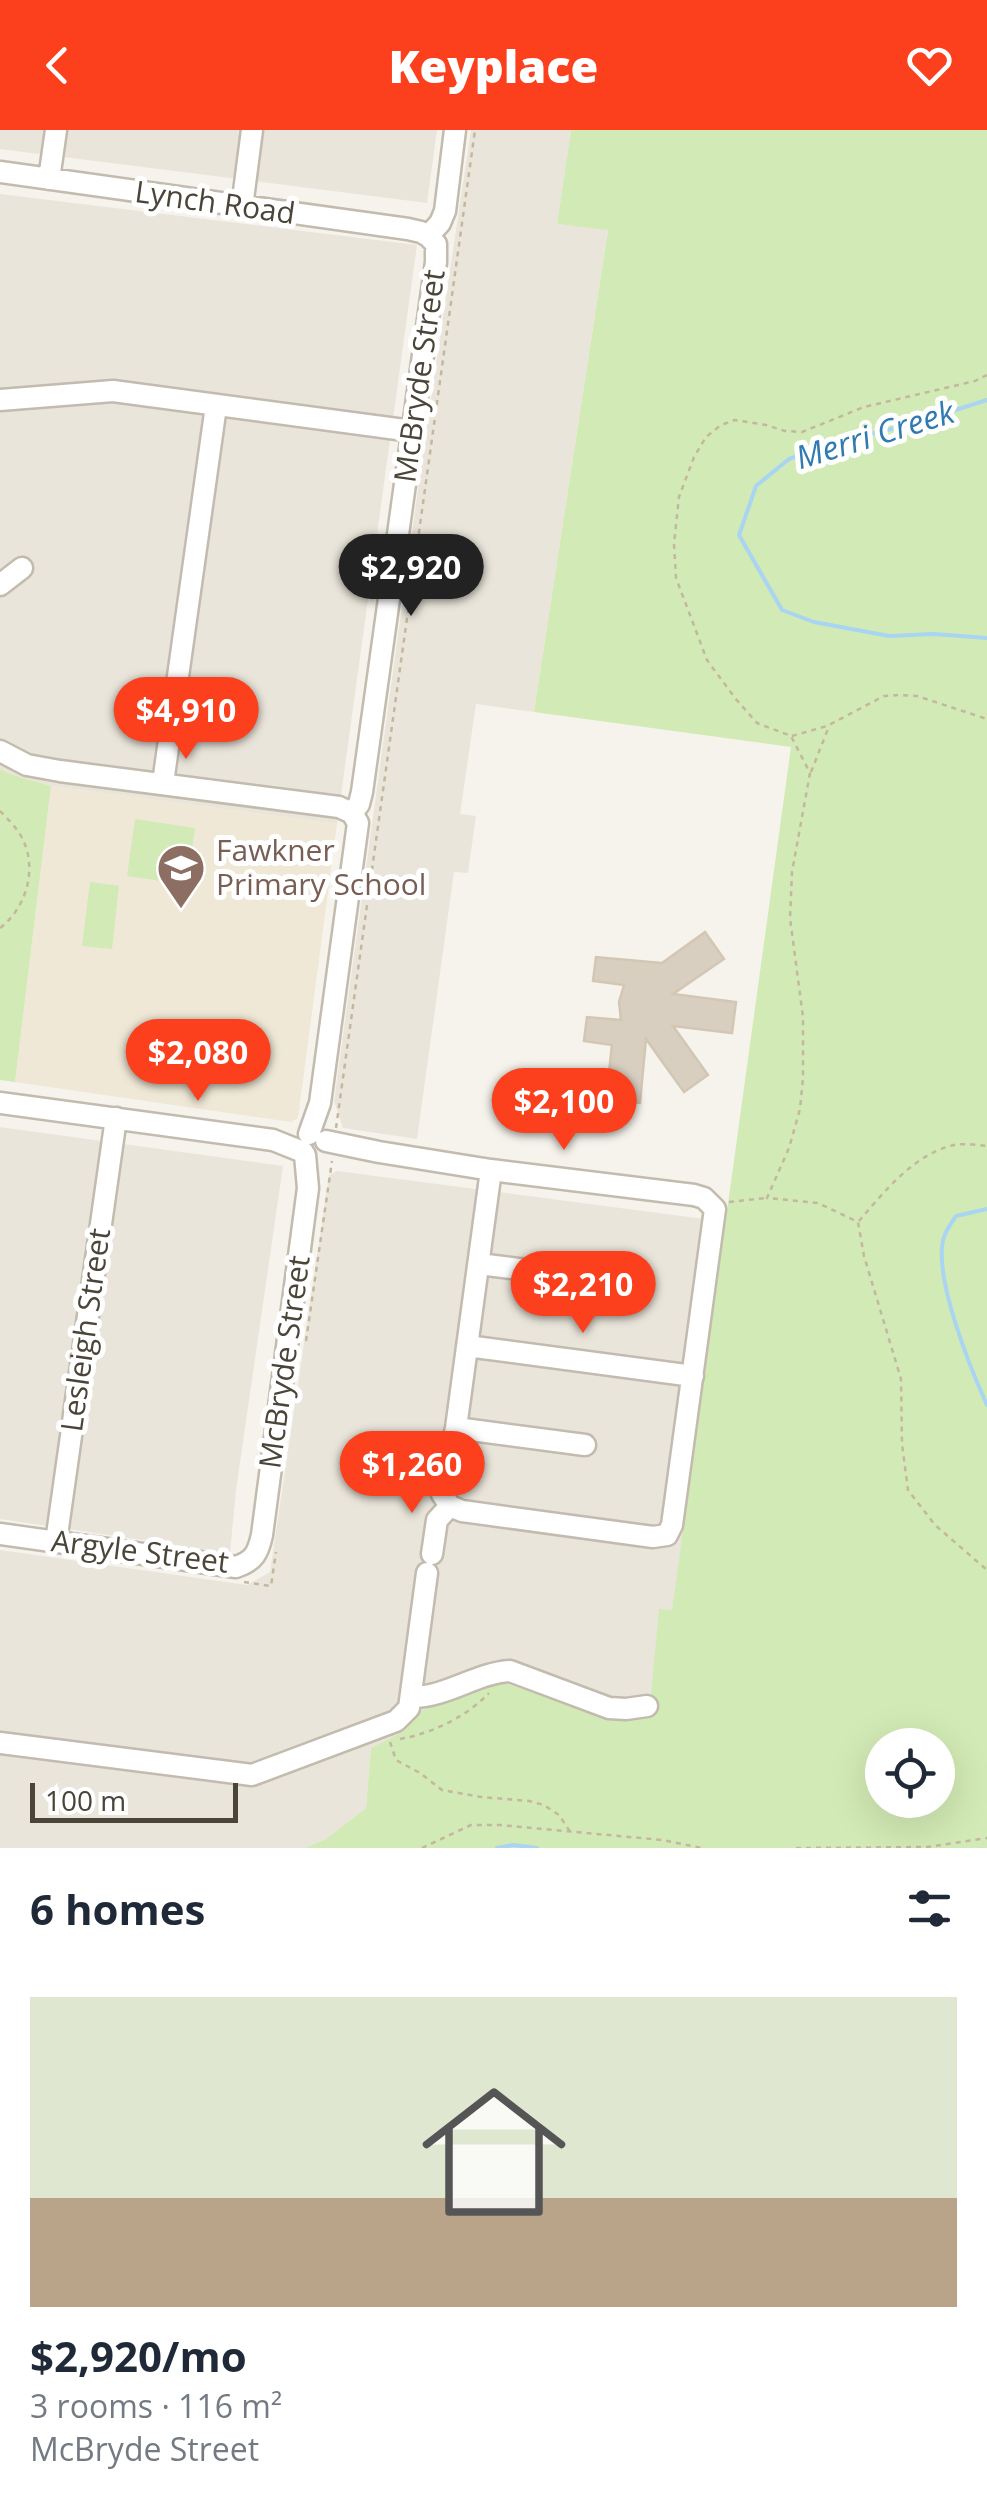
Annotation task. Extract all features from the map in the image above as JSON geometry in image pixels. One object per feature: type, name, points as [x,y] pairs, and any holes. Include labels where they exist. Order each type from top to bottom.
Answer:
[{"type":"street","points":[[49,179],[56,130]]},
{"type":"street","points":[[242,207],[252,130]]},
{"type":"street","name":"McBryde Street","points":[[262,1535],[358,823],[352,812],[362,792],[437,252],[436,244],[428,236],[440,223],[444,210],[456,130]]},
{"type":"street","name":"Lynch Road","points":[[0,172],[408,229],[428,236]]},
{"type":"street","points":[[0,400],[113,391],[412,431]]},
{"type":"street","points":[[162,784],[216,406]]},
{"type":"street","points":[[0,585],[22,568]]},
{"type":"street","points":[[0,752],[28,765],[339,807],[352,812]]},
{"type":"street","points":[[0,1104],[704,1198],[715,1209],[672,1525],[667,1535],[653,1538],[462,1511],[450,1506],[442,1494],[456,1428],[490,1170]]},
{"type":"street","name":"Lesleigh Street","points":[[56,1542],[116,1118]]},
{"type":"street","points":[[478,1264],[613,1281]]},
{"type":"street","points":[[468,1346],[693,1376]]},
{"type":"street","points":[[456,1428],[585,1445]]},
{"type":"street","points":[[0,1743],[252,1775],[396,1721],[409,1708],[412,1697],[437,1520],[450,1506]]},
{"type":"street","name":"Argyle Street","points":[[0,1534],[236,1567],[254,1558],[262,1535]]},
{"type":"street","points":[[412,1697],[436,1695],[496,1672],[510,1671],[609,1708],[646,1706]]},
{"type":"path","points":[[987,375],[864,408],[802,432],[735,420],[721,425],[706,437],[694,457],[679,496],[674,544],[676,578],[707,660],[757,722],[791,736],[830,725],[884,696],[900,694],[987,719]]},
{"type":"path","points":[[767,1198],[789,1148],[800,1109],[804,1016],[790,918],[792,872],[810,773],[830,725]]},
{"type":"path","points":[[791,736],[810,773]]},
{"type":"path","points":[[0,811],[25,844],[28,862],[28,884],[20,906],[0,928]]},
{"type":"path","points":[[987,1146],[956,1144],[935,1153],[887,1187],[858,1222],[864,1256],[902,1379],[902,1444],[908,1490],[936,1525],[987,1570]]},
{"type":"path","points":[[715,1209],[723,1203],[767,1198],[818,1203],[858,1222]]},
{"type":"path","points":[[390,1740],[396,1760],[442,1790],[544,1805],[559,1815],[571,1833]]},
{"type":"path","points":[[422,1848],[470,1826],[500,1824],[662,1840],[702,1848]]},
{"type":"path","points":[[796,1848],[927,1847],[987,1838]]},
{"type":"shaded area","points":[[0,130],[437,130],[427,203],[0,149]]},
{"type":"shaded area","points":[[471,130],[571,130],[557,224],[608,229],[534,712],[476,704],[460,814],[476,816],[468,873],[454,872],[417,1139],[343,1128],[334,1101]]},
{"type":"shaded area","points":[[0,194],[417,245],[337,824],[51,786],[0,769]]},
{"type":"shaded area","name":"Fawkner Primary School","points":[[51,786],[337,824],[298,1118],[291,1122],[15,1082]]},
{"type":"shaded area","points":[[0,1127],[283,1166],[230,1553],[0,1519]]},
{"type":"shaded area","points":[[337,1171],[727,1222],[672,1611],[659,1610],[650,1715],[421,1711],[404,1731],[371,1748],[366,1808],[326,1839],[305,1848],[0,1848],[0,1550],[247,1585],[270,1572],[329,1175]]},
{"type":"green space","points":[[571,130],[987,130],[987,1848],[305,1848],[326,1839],[366,1808],[371,1748],[404,1731],[421,1711],[498,1681],[601,1715],[649,1715],[659,1609],[672,1610],[791,747],[534,712],[608,230],[557,224]]},
{"type":"green space","points":[[0,769],[51,786],[15,1082],[0,1080]]},
{"type":"green space","points":[[135,819],[195,828],[187,885],[127,876]]},
{"type":"green space","points":[[90,882],[119,886],[112,949],[82,946]]},
{"type":"building","points":[[705,932],[724,959],[673,994],[736,1002],[732,1033],[673,1026],[708,1075],[684,1092],[646,1039],[640,1103],[606,1100],[612,1045],[584,1041],[587,1017],[621,1020],[619,1002],[624,985],[593,981],[596,957],[662,963]]},
{"type":"waterway","name":"Merri Creek","points":[[987,400],[789,459],[756,486],[739,535],[782,610],[814,622],[889,636],[987,638]]},
{"type":"waterway","name":"Merri Creek","points":[[987,1209],[956,1216],[945,1234],[942,1253],[955,1322],[987,1405]]},
{"type":"waterway","name":"Merri Creek","points":[[497,1848],[537,1848]]},
{"type":"place","name":"Fawkner Primary School","points":[[181,910]]}]
